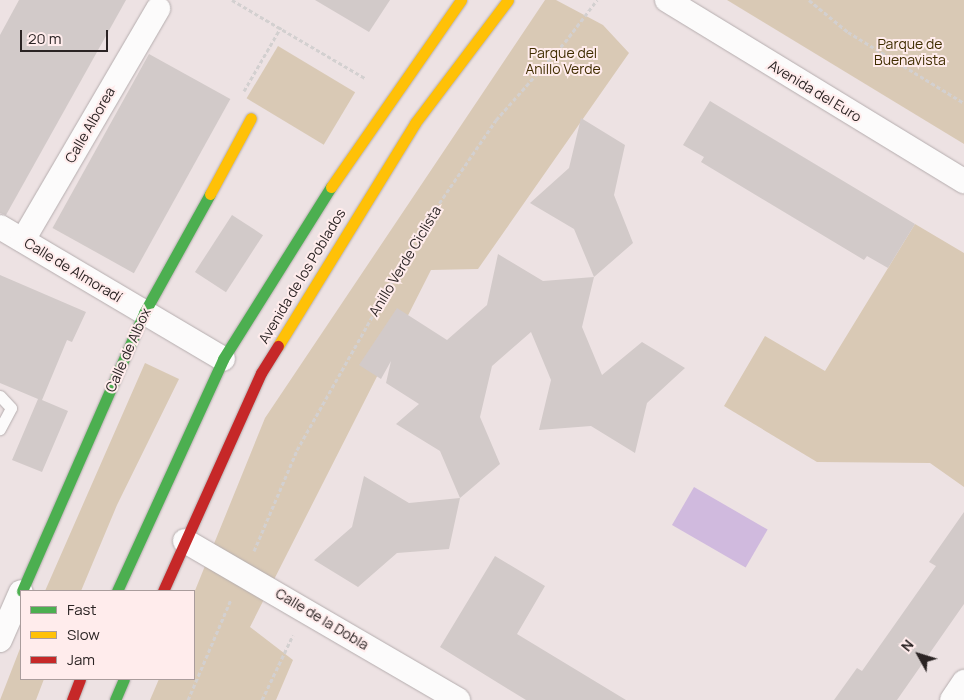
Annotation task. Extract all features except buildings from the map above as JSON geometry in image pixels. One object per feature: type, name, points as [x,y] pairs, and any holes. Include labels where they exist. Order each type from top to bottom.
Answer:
[{"type":"main road","name":"Avenida de los Poblados","points":[[117,590],[223,359],[299,233],[460,0]]},
{"type":"main road","name":"Avenida de los Poblados","points":[[163,590],[261,373],[326,264],[415,123],[508,0]]},
{"type":"main road","name":"Calle de Albox","points":[[22,590],[144,313],[251,118]]},
{"type":"main road","points":[[72,700],[80,680]]},
{"type":"main road","points":[[115,700],[124,680]]},
{"type":"street","name":"Avenida del Euro","points":[[667,0],[964,181]]},
{"type":"street","name":"Calle Alborea","points":[[23,240],[158,9]]},
{"type":"street","name":"Calle de Almoradí","points":[[0,227],[223,359]]},
{"type":"street","name":"Calle de la Dobla","points":[[185,541],[458,700]]},
{"type":"street","name":"Calle de Albox","points":[[0,640],[20,594]]},
{"type":"street","points":[[952,700],[964,682]]},
{"type":"lane","points":[[0,396],[11,408],[0,429]]},
{"type":"path","points":[[232,0],[365,78]]},
{"type":"path","name":"Anillo Verde Ciclista","points":[[255,549],[297,450],[421,230],[496,120],[597,0]]},
{"type":"path","points":[[809,0],[848,32],[964,102]]},
{"type":"path","points":[[240,98],[281,27]]},
{"type":"path","points":[[188,700],[231,600]]},
{"type":"path","points":[[262,700],[293,634]]},
{"type":"green space","name":"Parque del Anillo Verde","points":[[545,0],[556,0],[603,25],[629,53],[478,269],[431,270],[250,627],[293,660],[276,700],[150,700],[159,680],[195,680],[195,591],[265,418]]},
{"type":"green space","name":"Parque de Buenavista","points":[[727,0],[964,0],[964,144]]},
{"type":"green space","points":[[278,46],[355,92],[324,145],[247,98]]},
{"type":"green space","points":[[915,224],[964,253],[964,487],[930,463],[817,462],[724,406],[765,336],[825,371]]},
{"type":"green space","points":[[145,363],[179,379],[117,505],[81,590],[45,590]]},
{"type":"green space","points":[[20,649],[20,680],[44,680],[36,700],[0,700]]},
{"type":"shaded area","points":[[694,487],[768,530],[746,568],[672,525]]},
{"type":"traffic: fast","points":[[117,590],[223,359],[331,187]]},
{"type":"traffic: fast","points":[[22,590],[144,313],[210,194]]},
{"type":"traffic: fast","points":[[115,700],[124,680]]},
{"type":"traffic: slow","points":[[331,187],[461,0]]},
{"type":"traffic: slow","points":[[278,346],[415,123],[508,0]]},
{"type":"traffic: slow","points":[[210,194],[251,118]]},
{"type":"traffic: jam","points":[[163,590],[261,373],[278,346]]},
{"type":"traffic: jam","points":[[72,700],[80,680]]}]
